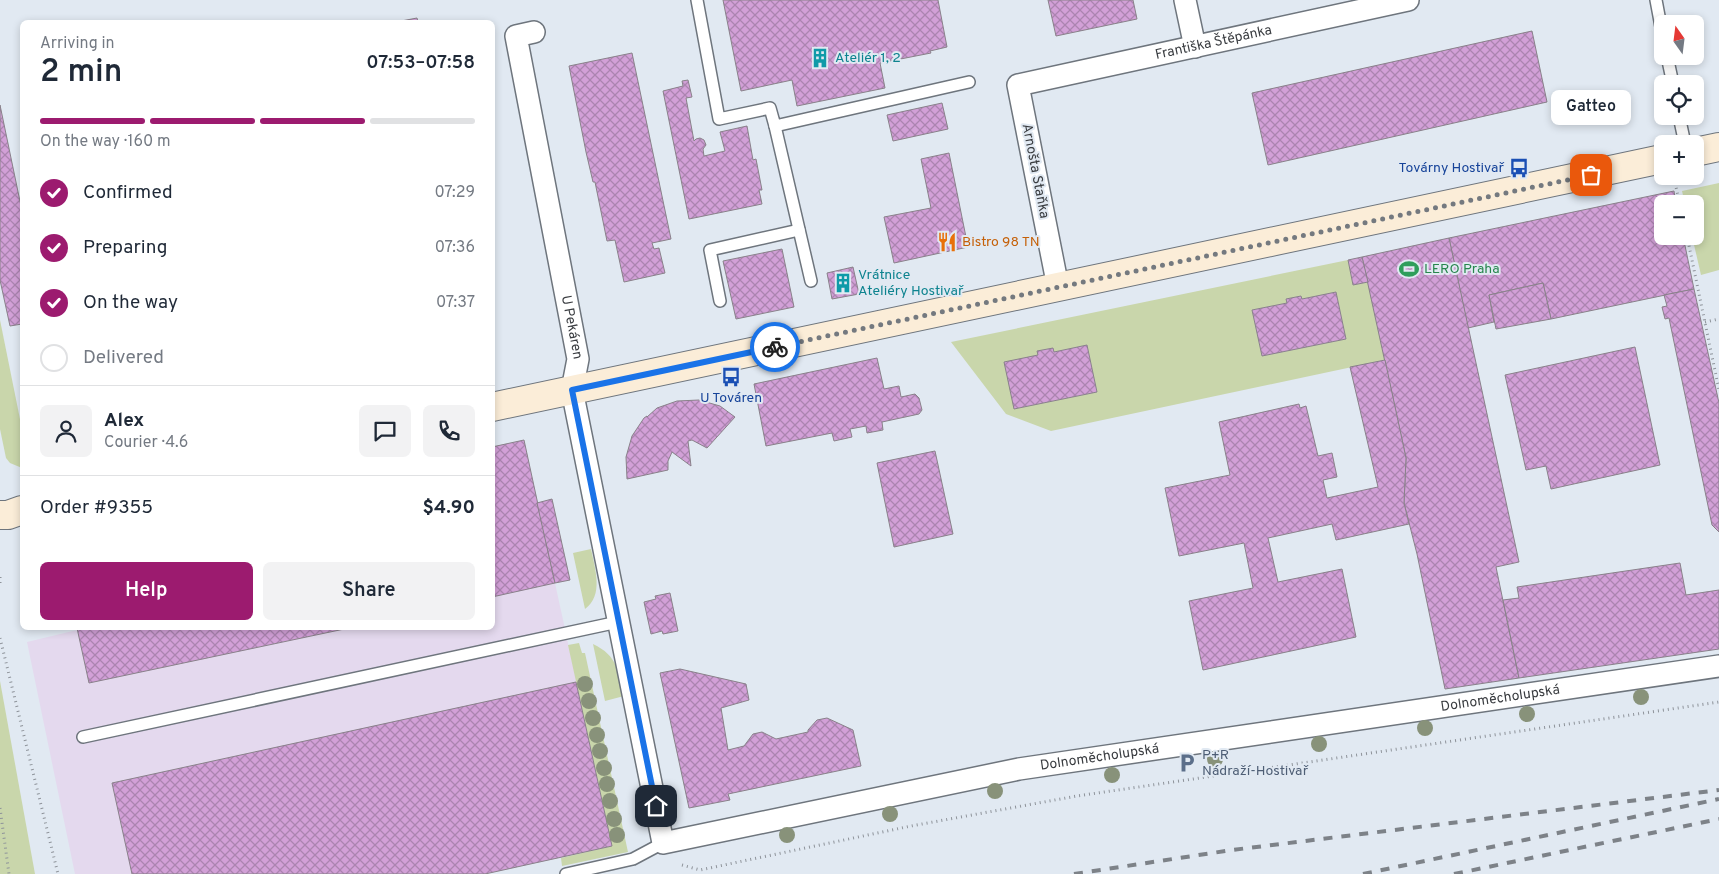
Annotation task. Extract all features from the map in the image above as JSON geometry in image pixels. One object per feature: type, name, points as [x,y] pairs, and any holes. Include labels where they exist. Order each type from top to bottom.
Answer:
[{"type":"street","points":[[1185,0],[1195,47]]},
{"type":"street","name":"Františka Štěpánka","points":[[1018,85],[1408,0]]},
{"type":"street","name":"U Pekáren","points":[[534,32],[516,36],[578,359],[572,390],[664,843]]},
{"type":"street","name":"Arnošta Staňka","points":[[1018,85],[1058,287]]},
{"type":"street","points":[[1704,150],[1719,147]]},
{"type":"street","points":[[495,406],[1654,162]]},
{"type":"street","name":"Dolnoměcholupská","points":[[664,843],[1018,769],[1719,666]]},
{"type":"lane","points":[[697,0],[719,119],[770,108],[811,281]]},
{"type":"lane","points":[[1656,0],[1659,15]]},
{"type":"lane","points":[[775,126],[969,82]]},
{"type":"lane","points":[[720,301],[710,250],[799,230]]},
{"type":"lane","points":[[82,737],[618,622]]},
{"type":"lane","points":[[566,874],[634,859],[664,843]]},
{"type":"path","points":[[1688,245],[1719,390]]},
{"type":"path","points":[[1705,322],[1719,319]]},
{"type":"path","points":[[0,577],[0,588]]},
{"type":"path","points":[[0,639],[58,874]]},
{"type":"path","points":[[675,862],[700,870],[911,826],[1077,796],[1719,702]]},
{"type":"path","points":[[0,808],[9,874]]},
{"type":"shaded area","points":[[495,449],[538,503],[552,499],[570,580],[555,583],[612,846],[485,874],[75,874],[27,642],[77,630],[495,630]]},
{"type":"green space","points":[[1719,183],[1719,270],[1701,275],[1694,245],[1704,245],[1704,195],[1683,195],[1682,191]]},
{"type":"green space","points":[[1348,260],[1353,285],[1368,282],[1385,360],[1051,431],[1006,414],[951,342]],"holes":[[[1336,292],[1346,339],[1262,356],[1252,310],[1287,303],[1286,299],[1301,296],[1302,299]],[[1087,345],[1097,392],[1014,409],[1038,355],[1038,351],[1052,348],[1054,352]]]},
{"type":"green space","points":[[0,320],[20,419],[20,467],[10,463],[6,458],[0,429]]},
{"type":"green space","points":[[591,549],[597,581],[595,597],[585,609],[573,553]]},
{"type":"green space","points":[[579,643],[582,653],[585,653],[628,852],[562,866],[561,858],[612,846],[568,645]]},
{"type":"green space","points":[[593,644],[608,654],[616,665],[624,696],[605,701]]},
{"type":"green space","points":[[0,681],[35,874],[0,874]]},
{"type":"building","name":"Ateliér 1, 2","points":[[723,0],[938,0],[947,47],[930,51],[931,53],[880,63],[885,88],[797,106],[792,80],[741,91]]},
{"type":"building","points":[[1048,0],[1133,0],[1137,19],[1056,36]]},
{"type":"building","points":[[1532,31],[1547,102],[1268,165],[1252,93]]},
{"type":"building","points":[[632,53],[671,239],[652,243],[654,249],[659,248],[665,273],[624,282],[615,240],[607,241],[595,182],[593,182],[586,152],[569,66]]},
{"type":"building","points":[[688,80],[692,97],[686,98],[694,141],[700,138],[704,140],[706,145],[703,149],[704,156],[725,151],[720,132],[747,126],[753,160],[756,159],[762,190],[759,190],[762,204],[689,219],[663,91],[683,86],[682,81]]},
{"type":"building","points":[[942,103],[948,129],[893,141],[887,115]]},
{"type":"building","points":[[0,105],[20,201],[20,324],[10,326],[0,280]]},
{"type":"building","points":[[949,153],[968,247],[894,263],[884,217],[931,208],[921,159]]},
{"type":"building","points":[[1674,191],[1675,195],[1655,195]]},
{"type":"building","points":[[1654,195],[1654,245],[1685,245],[1694,289],[1551,319],[1543,283],[1489,295],[1494,322],[1468,328],[1449,238]]},
{"type":"building","points":[[1449,238],[1519,562],[1496,567],[1519,678],[1445,689],[1417,554],[1404,503],[1406,458],[1362,257]]},
{"type":"building","points":[[782,249],[794,307],[736,319],[723,261]]},
{"type":"building","points":[[1362,257],[1368,282],[1353,285],[1348,260]]},
{"type":"building","name":"Vrátnice Ateliéry Hostivař","points":[[853,267],[859,294],[832,299],[827,273]]},
{"type":"building","points":[[1543,283],[1551,319],[1496,329],[1489,295]]},
{"type":"building","points":[[1694,289],[1719,403],[1719,532],[1712,525],[1669,318],[1665,319],[1662,307],[1667,306],[1664,295]]},
{"type":"building","points":[[1336,292],[1346,339],[1262,356],[1252,310],[1287,303],[1286,299],[1301,296],[1302,299]]},
{"type":"building","points":[[1087,345],[1097,392],[1014,409],[1004,362],[1038,355],[1037,351],[1053,348],[1054,352]]},
{"type":"building","points":[[1635,347],[1660,465],[1551,489],[1546,466],[1526,470],[1505,375]]},
{"type":"building","points":[[877,358],[884,389],[899,386],[901,397],[915,394],[919,398],[922,410],[919,414],[882,422],[883,430],[867,433],[866,426],[850,429],[852,437],[834,441],[832,433],[766,446],[754,384]]},
{"type":"building","points":[[1385,360],[1406,458],[1404,503],[1409,524],[1336,540],[1332,524],[1268,538],[1278,582],[1342,569],[1356,637],[1203,670],[1189,601],[1253,588],[1244,543],[1179,556],[1165,488],[1230,475],[1219,422],[1299,404],[1300,408],[1306,406],[1318,456],[1332,453],[1337,477],[1323,480],[1327,498],[1378,487],[1350,367]]},
{"type":"building","points":[[699,400],[720,406],[735,417],[707,448],[692,440],[688,441],[691,466],[672,452],[668,461],[668,470],[627,479],[626,457],[632,436],[644,418],[657,408],[677,401]]},
{"type":"building","points":[[524,440],[555,583],[495,596],[495,446]]},
{"type":"building","points":[[935,451],[953,534],[894,547],[877,463]]},
{"type":"building","points":[[552,499],[570,580],[555,583],[537,503]]},
{"type":"building","points":[[1680,563],[1686,595],[1719,590],[1719,649],[1519,678],[1503,600],[1519,598],[1517,587]]},
{"type":"building","points":[[670,593],[678,631],[663,634],[662,631],[651,634],[644,602],[656,599],[655,596]]},
{"type":"building","points":[[77,630],[340,630],[89,683]]},
{"type":"building","points":[[680,669],[746,684],[749,700],[721,708],[728,750],[744,746],[753,734],[762,732],[776,739],[808,732],[817,720],[827,718],[853,730],[861,766],[728,794],[730,800],[689,808],[660,673]]},
{"type":"building","points":[[576,682],[612,846],[485,874],[132,874],[112,783]]},
{"type":"railway","points":[[1074,874],[1232,850],[1719,790]]},
{"type":"railway","points":[[1363,874],[1719,799]]},
{"type":"railway","points":[[1454,874],[1719,819]]},
{"type":"way so far","points":[[775,347],[1591,175]]},
{"type":"place","name":"Ateliér 1, 2","points":[[820,58]]},
{"type":"place","name":"Továrny Hostivař","points":[[1519,168]]},
{"type":"place","name":"Gatteo","points":[[1591,175]]},
{"type":"place","name":"Bistro 98 TN","points":[[947,242]]},
{"type":"place","name":"LERO Praha","points":[[1409,269]]},
{"type":"place","name":"Vrátnice Ateliéry Hostivař","points":[[843,283]]},
{"type":"place","name":"U Továren","points":[[731,377]]},
{"type":"place","name":"P+R Nádraží-Hostivař","points":[[1187,763]]},
{"type":"route","points":[[656,806],[572,390],[775,347]]}]
